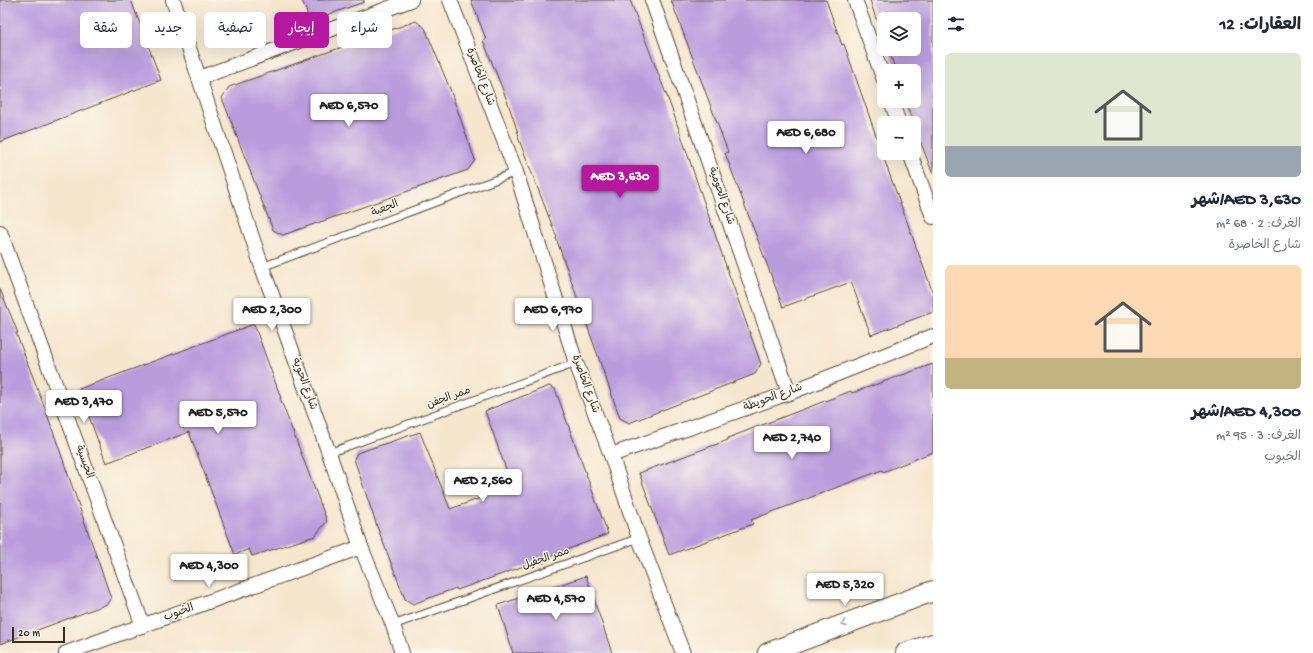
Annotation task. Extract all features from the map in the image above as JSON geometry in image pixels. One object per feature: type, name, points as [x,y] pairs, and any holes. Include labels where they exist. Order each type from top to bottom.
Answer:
[{"type":"street","name":"شارع الحوية","points":[[173,0],[262,267],[361,547],[402,653]]},
{"type":"street","points":[[200,78],[411,0]]},
{"type":"street","name":"شارع الخاصرة","points":[[450,0],[516,172],[576,363],[611,455],[639,538],[683,653]]},
{"type":"street","name":"شارع الحومية","points":[[652,0],[789,392]]},
{"type":"street","points":[[855,0],[878,64]]},
{"type":"street","points":[[913,160],[933,217]]},
{"type":"street","name":"الحيسية","points":[[0,232],[143,626]]},
{"type":"street","name":"شارع الحويطة","points":[[611,455],[789,392],[933,336]]},
{"type":"street","name":"الخبوب","points":[[66,653],[361,547]]},
{"type":"street","points":[[768,653],[933,591]]},
{"type":"street","points":[[906,653],[933,644]]},
{"type":"lane","name":"الجعبة","points":[[262,267],[516,172]]},
{"type":"lane","name":"ممر الجفن","points":[[329,453],[576,363]]},
{"type":"lane","name":"ممر الجفيل","points":[[392,625],[639,538]]},
{"type":"building","points":[[0,0],[131,0],[140,24],[140,48],[149,48],[161,80],[0,142]]},
{"type":"building","points":[[302,0],[364,0],[364,2],[329,14],[329,12],[307,12]]},
{"type":"building","points":[[471,0],[630,0],[673,112],[761,364],[755,374],[629,423],[620,418],[557,238],[518,137],[519,136],[508,103],[483,40],[486,39]]},
{"type":"building","points":[[671,0],[826,0],[842,45],[844,44],[877,138],[877,160],[885,160],[933,293],[933,312],[871,335],[851,282],[783,307],[725,153],[728,152]]},
{"type":"building","points":[[870,0],[933,0],[933,172],[921,143],[921,116],[911,116],[908,108],[921,108],[921,64],[893,64],[891,56],[921,56],[921,12],[877,12],[876,19]]},
{"type":"building","points":[[416,21],[425,28],[450,89],[475,160],[468,170],[283,235],[273,230],[222,98],[229,87],[340,48],[392,48],[392,29]]},
{"type":"building","points":[[0,289],[18,333],[16,333],[46,411],[111,598],[107,604],[0,644]]},
{"type":"building","points":[[254,324],[280,398],[327,521],[315,536],[252,556],[249,549],[235,555],[189,432],[106,463],[79,389]]},
{"type":"building","points":[[933,364],[933,452],[883,472],[882,470],[751,520],[753,524],[669,555],[639,473],[728,440],[728,438],[851,391],[852,393]]},
{"type":"building","points":[[549,386],[555,389],[608,534],[457,590],[456,588],[413,604],[405,599],[378,529],[354,459],[357,453],[420,432],[450,509],[481,498],[480,495],[511,483],[485,411]]},
{"type":"building","points":[[586,576],[612,653],[513,653],[498,605]]}]
